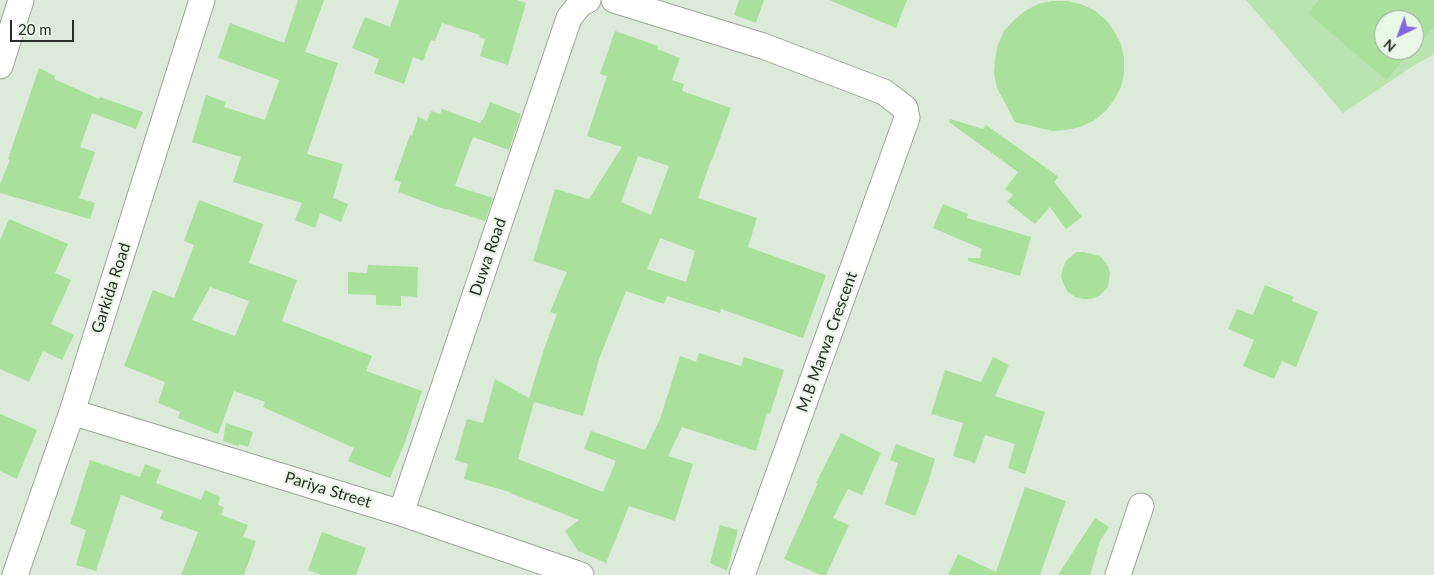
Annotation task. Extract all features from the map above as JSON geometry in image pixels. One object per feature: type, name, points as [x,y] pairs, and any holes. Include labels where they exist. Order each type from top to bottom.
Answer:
[{"type":"street","points":[[0,66],[21,0]]},
{"type":"street","name":"Garkida Road","points":[[15,575],[72,412],[202,0]]},
{"type":"street","name":"M.B Marwa Crescent","points":[[614,0],[763,46],[884,92],[905,108],[907,118],[742,575]]},
{"type":"street","name":"Duwa Road","points":[[401,513],[569,18],[584,2]]},
{"type":"street","name":"Pariya Street","points":[[72,412],[401,513],[581,575]]},
{"type":"street","points":[[1118,575],[1141,506]]},
{"type":"green space","points":[[1246,0],[1434,0],[1434,54],[1424,60],[1424,10],[1374,10],[1374,60],[1424,60],[1343,113]]},
{"type":"building","points":[[298,0],[324,0],[305,52],[338,63],[307,154],[343,164],[333,198],[348,204],[341,222],[320,213],[315,228],[295,220],[302,203],[233,182],[241,157],[192,142],[206,95],[226,102],[224,107],[265,120],[279,80],[218,58],[230,23],[284,43]]},
{"type":"building","points":[[399,0],[517,0],[526,3],[508,65],[480,56],[485,39],[479,37],[480,35],[442,23],[435,41],[431,40],[423,61],[413,57],[404,84],[374,73],[379,59],[352,48],[365,17],[390,27]]},
{"type":"building","points":[[739,0],[764,0],[756,23],[734,15]]},
{"type":"building","points":[[829,0],[907,0],[896,28]]},
{"type":"building","points":[[1319,0],[1434,0],[1434,27],[1424,38],[1424,10],[1374,10],[1374,60],[1403,60],[1386,80],[1308,13]]},
{"type":"building","points":[[1052,1],[1067,1],[1081,4],[1094,10],[1106,20],[1121,44],[1124,58],[1124,73],[1121,87],[1105,112],[1093,121],[1080,127],[1052,131],[1015,122],[997,88],[994,73],[998,45],[1004,31],[1025,11],[1038,4]]},
{"type":"building","points":[[615,31],[658,46],[657,49],[680,58],[672,80],[684,84],[682,91],[731,108],[698,198],[757,218],[748,247],[826,275],[803,338],[721,309],[720,313],[667,296],[664,304],[626,291],[599,359],[583,416],[534,402],[518,459],[603,492],[616,461],[584,449],[591,431],[645,450],[660,419],[680,356],[696,362],[699,353],[741,366],[744,357],[784,370],[770,414],[767,413],[756,451],[682,427],[668,456],[693,464],[675,521],[629,506],[606,563],[578,551],[565,531],[579,520],[510,492],[464,479],[468,464],[455,460],[467,419],[483,423],[495,379],[529,398],[557,314],[550,312],[567,272],[533,261],[555,189],[589,199],[622,147],[587,136],[607,76],[600,74]],"holes":[[[638,156],[669,166],[651,215],[621,202]],[[660,238],[695,251],[686,282],[647,269]]]},
{"type":"building","points":[[39,68],[55,76],[54,79],[99,99],[100,97],[143,112],[136,129],[92,113],[80,147],[95,152],[79,198],[95,203],[90,219],[0,193],[0,184],[10,160],[8,159]]},
{"type":"building","points":[[490,102],[521,114],[509,150],[473,137],[455,186],[493,198],[485,221],[447,210],[398,192],[401,182],[394,180],[418,117],[427,121],[431,111],[440,114],[442,109],[480,123]]},
{"type":"building","points":[[950,119],[983,129],[986,125],[1059,177],[1054,182],[1082,217],[1066,229],[1050,207],[1035,224],[1007,202],[1013,195],[1005,189],[1018,172],[949,122]]},
{"type":"building","points":[[199,200],[263,224],[249,263],[297,280],[282,321],[372,356],[366,371],[422,391],[404,445],[390,478],[348,461],[354,448],[263,407],[265,402],[234,391],[218,434],[178,418],[180,412],[158,403],[165,382],[124,366],[153,290],[174,298],[194,245],[184,241]],"holes":[[[210,287],[249,301],[235,336],[192,320]]]},
{"type":"building","points":[[943,204],[968,214],[967,218],[1031,237],[1020,276],[968,261],[968,258],[980,258],[982,249],[933,228]]},
{"type":"building","points":[[9,219],[68,244],[55,273],[71,280],[51,324],[74,335],[62,360],[43,351],[29,382],[0,369],[0,240]]},
{"type":"building","points":[[1076,252],[1100,256],[1108,266],[1110,274],[1108,287],[1099,296],[1091,299],[1075,297],[1068,292],[1064,285],[1061,277],[1063,268],[1066,261]]},
{"type":"building","points":[[368,265],[418,267],[417,297],[401,296],[401,306],[376,305],[376,295],[348,294],[348,272],[367,273]]},
{"type":"building","points":[[1265,285],[1294,297],[1292,301],[1318,312],[1296,367],[1282,361],[1274,379],[1243,366],[1254,340],[1228,329],[1237,309],[1253,315]]},
{"type":"building","points":[[993,357],[1009,365],[995,396],[1045,412],[1025,474],[1008,468],[1015,444],[985,435],[975,463],[953,456],[963,423],[931,414],[945,370],[981,382]]},
{"type":"building","points":[[0,414],[37,430],[17,479],[0,471]]},
{"type":"building","points":[[226,423],[253,432],[248,447],[223,441]]},
{"type":"building","points":[[841,433],[881,453],[862,495],[848,489],[833,518],[849,525],[826,575],[821,575],[784,559],[818,483],[816,483]]},
{"type":"building","points":[[896,444],[935,459],[915,516],[885,504],[898,463],[890,460]]},
{"type":"building","points":[[90,460],[140,477],[145,464],[161,470],[156,483],[201,500],[205,490],[220,497],[218,505],[224,507],[221,515],[248,525],[243,537],[256,541],[244,575],[181,575],[198,532],[160,519],[163,511],[121,495],[96,571],[76,565],[86,530],[70,524]]},
{"type":"building","points":[[1025,487],[1066,501],[1040,575],[948,575],[958,554],[996,572]]},
{"type":"building","points":[[1095,518],[1109,527],[1100,541],[1090,575],[1058,575]]},
{"type":"building","points":[[720,525],[738,530],[727,571],[710,563]]},
{"type":"building","points":[[322,532],[366,548],[356,575],[321,575],[308,570]]}]
